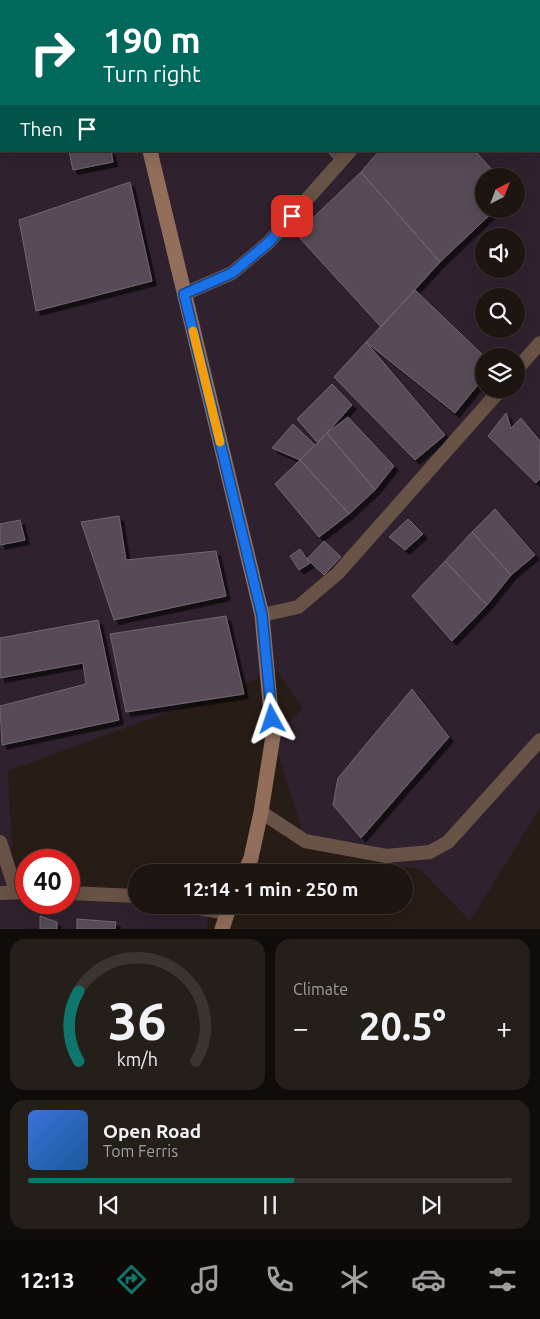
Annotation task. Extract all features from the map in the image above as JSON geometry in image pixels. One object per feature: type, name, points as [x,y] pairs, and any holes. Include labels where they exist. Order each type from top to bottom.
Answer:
[{"type":"street","points":[[184,294],[232,273],[268,243],[349,152]]},
{"type":"street","points":[[154,154],[184,294],[262,615],[273,736],[261,812],[248,864]]},
{"type":"street","points":[[525,360],[540,343]]},
{"type":"street","points":[[262,615],[298,607],[338,572],[493,398]]},
{"type":"street","points":[[261,812],[305,842],[386,856],[430,852],[448,842],[540,740]]},
{"type":"street","points":[[0,842],[15,877]]},
{"type":"street","points":[[0,893],[15,892]]},
{"type":"street","points":[[80,893],[128,896]]},
{"type":"street","points":[[222,929],[226,914]]},
{"type":"shaded area","points":[[0,152],[540,152],[540,808],[470,921],[421,870],[413,868],[413,864],[393,864],[303,845],[305,841],[273,736],[303,709],[278,672],[8,771],[15,914],[80,914],[80,895],[128,901],[128,914],[209,914],[207,929],[0,929]]},
{"type":"building","points":[[69,152],[111,152],[113,162],[73,170]]},
{"type":"building","points":[[328,152],[349,152],[339,164]]},
{"type":"building","points":[[378,152],[476,152],[491,168],[475,168],[475,218],[486,218],[440,262],[361,172]]},
{"type":"building","points":[[361,172],[440,262],[381,327],[296,234]]},
{"type":"building","points":[[130,182],[152,281],[36,311],[19,220]]},
{"type":"building","points":[[415,290],[476,348],[475,388],[455,413],[366,342]]},
{"type":"building","points":[[366,342],[445,435],[415,460],[334,377]]},
{"type":"building","points":[[332,384],[352,405],[318,443],[297,419]]},
{"type":"building","points":[[506,413],[511,428],[521,418],[540,441],[540,479],[536,483],[488,436]]},
{"type":"building","points":[[348,417],[394,466],[375,490],[327,433]]},
{"type":"building","points":[[293,424],[315,445],[300,460],[272,448]]},
{"type":"building","points":[[327,433],[375,490],[349,514],[300,460]]},
{"type":"building","points":[[300,460],[349,514],[319,537],[275,484]]},
{"type":"building","points":[[495,509],[535,555],[511,575],[472,532]]},
{"type":"building","points":[[119,516],[126,560],[216,551],[226,596],[114,620],[81,522]]},
{"type":"building","points":[[408,519],[423,534],[405,550],[389,537]]},
{"type":"building","points":[[20,520],[25,540],[0,545],[0,524]]},
{"type":"building","points":[[472,532],[511,575],[487,605],[445,561]]},
{"type":"building","points":[[324,541],[341,557],[324,575],[307,559]]},
{"type":"building","points":[[300,549],[310,563],[299,570],[290,556]]},
{"type":"building","points":[[445,561],[487,605],[452,641],[412,596]]},
{"type":"building","points":[[226,616],[244,694],[126,712],[110,634]]},
{"type":"building","points":[[98,620],[119,720],[2,745],[0,706],[86,684],[83,663],[0,678],[0,638]]},
{"type":"building","points":[[412,689],[449,737],[361,838],[333,805],[338,778]]},
{"type":"building","points":[[40,916],[57,922],[57,929],[40,929]]},
{"type":"building","points":[[77,919],[116,922],[115,929],[77,929]]},
{"type":"slow traffic","points":[[193,331],[220,442]]},
{"type":"route","points":[[272,719],[262,615],[184,294],[232,273],[268,243],[292,216]]}]
